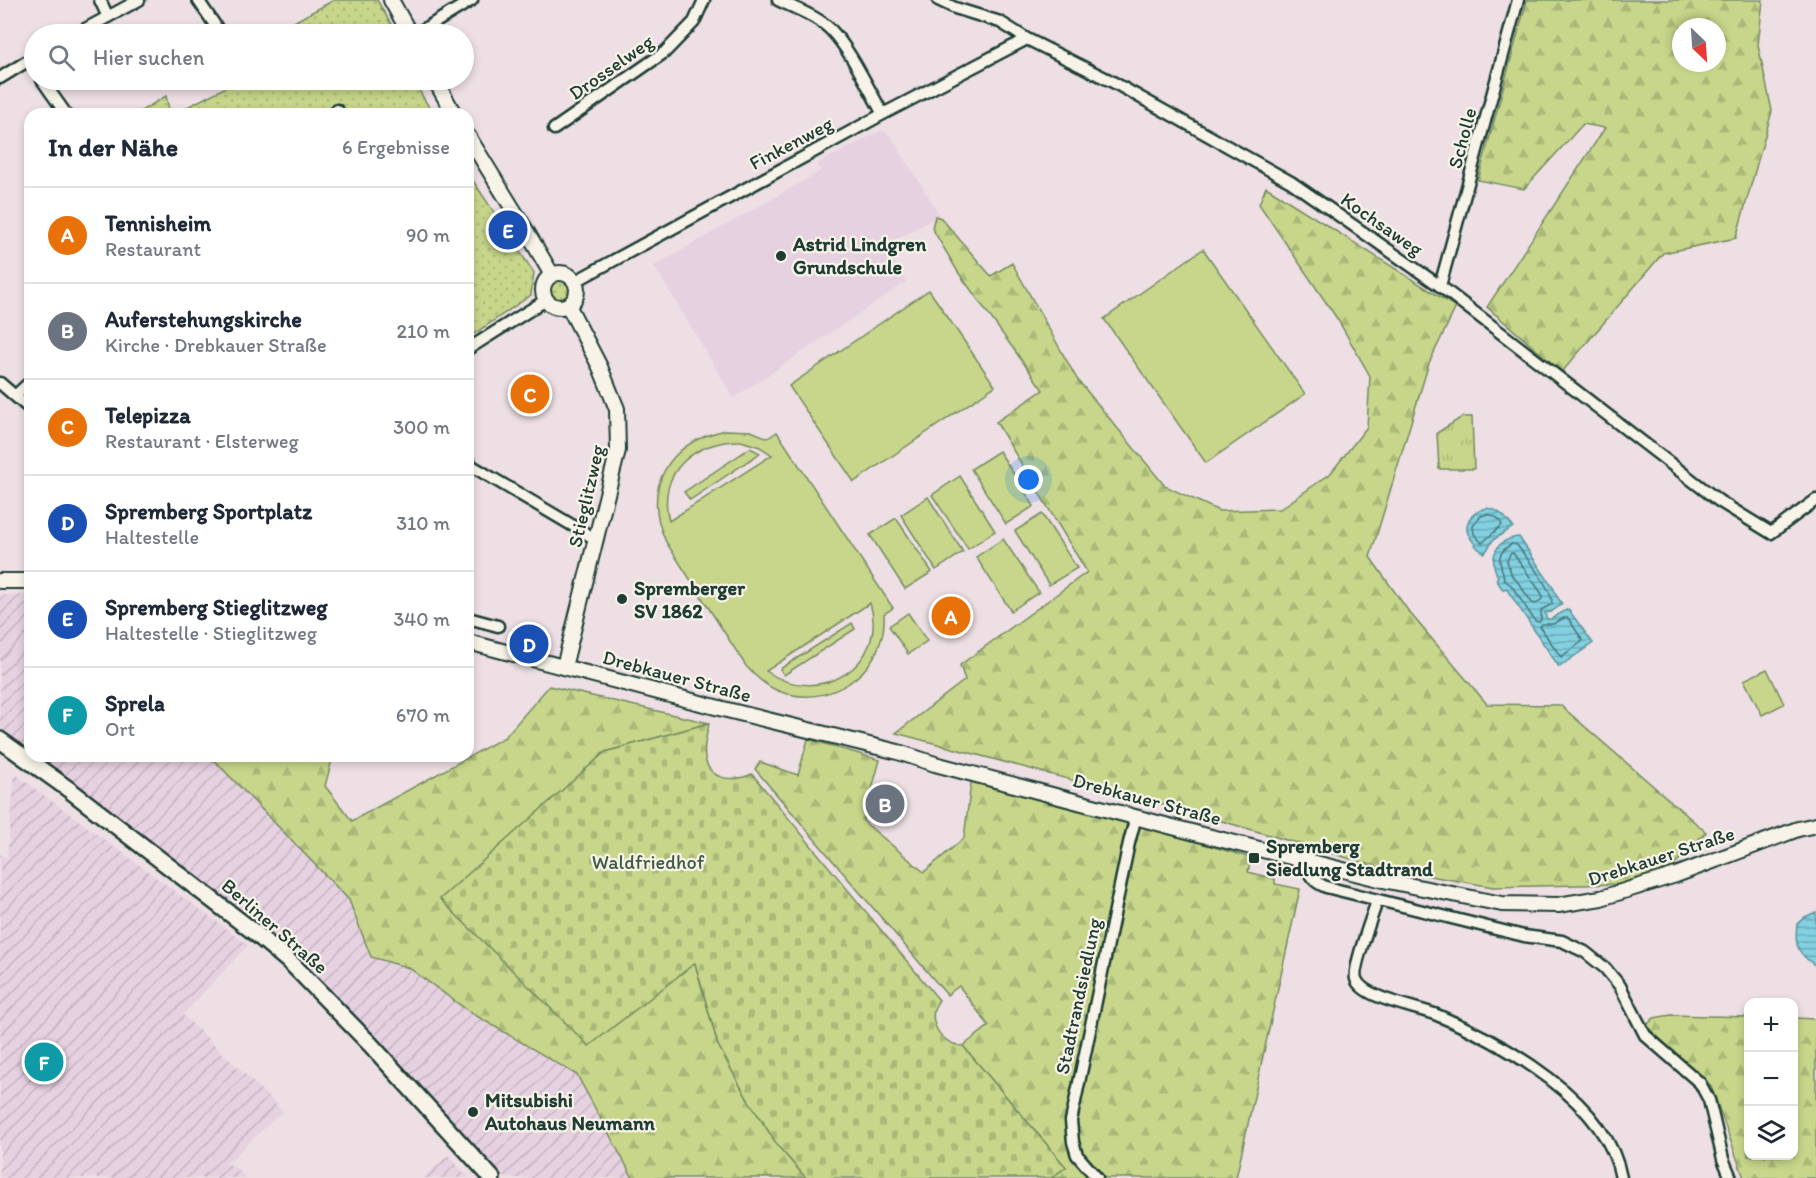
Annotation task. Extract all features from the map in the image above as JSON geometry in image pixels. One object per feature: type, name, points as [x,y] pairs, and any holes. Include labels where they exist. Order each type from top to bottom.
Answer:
[{"type":"main road","name":"Berliner Straße","points":[[0,740],[24,757]]},
{"type":"main road","name":"Berliner Straße","points":[[31,762],[71,790],[292,964],[371,1045],[492,1178]]},
{"type":"street","points":[[100,0],[108,17]]},
{"type":"street","points":[[95,24],[139,0]]},
{"type":"street","points":[[198,0],[215,24]]},
{"type":"street","points":[[392,0],[405,24]]},
{"type":"street","points":[[432,24],[472,0]]},
{"type":"street","name":"Drosselweg","points":[[554,129],[665,52],[694,22],[704,0]]},
{"type":"street","points":[[778,0],[817,19],[830,30],[843,45],[883,114]]},
{"type":"street","name":"Kochsaweg","points":[[938,0],[999,22],[1027,39],[1111,81],[1291,182],[1440,286],[1719,501],[1771,533],[1816,500]]},
{"type":"street","name":"Scholle","points":[[1440,286],[1518,0]]},
{"type":"street","name":"Finkenweg","points":[[574,282],[883,114],[1027,39]]},
{"type":"street","points":[[0,78],[24,66]]},
{"type":"street","points":[[49,90],[62,108]]},
{"type":"street","points":[[441,90],[451,108]]},
{"type":"street","points":[[474,146],[552,275]]},
{"type":"street","points":[[562,273],[574,282],[575,297],[568,305],[558,307],[546,300],[544,283],[552,275],[562,273]]},
{"type":"street","points":[[474,345],[546,300]]},
{"type":"street","name":"Stieglitzweg","points":[[564,667],[618,450],[617,409],[600,367],[568,305]]},
{"type":"street","points":[[0,383],[24,404]]},
{"type":"street","points":[[15,396],[24,388]]},
{"type":"street","points":[[474,467],[597,540]]},
{"type":"street","points":[[0,581],[24,581]]},
{"type":"street","points":[[474,620],[498,626]]},
{"type":"street","name":"Drebkauer Straße","points":[[474,644],[898,752],[935,764],[1199,834],[1414,887],[1502,904],[1558,905],[1601,898],[1676,875],[1798,829],[1816,825]]},
{"type":"street","name":"Stadtrandsiedlung","points":[[1096,1178],[1077,1155],[1071,1121],[1136,816]]},
{"type":"street","points":[[1309,861],[1308,871],[1317,883],[1377,901],[1524,936],[1562,941],[1584,952],[1605,968],[1620,986],[1645,1035],[1700,1083],[1709,1100],[1723,1159],[1731,1178]]},
{"type":"street","points":[[1377,901],[1357,960],[1355,977],[1361,987],[1376,995],[1435,1014],[1485,1037],[1544,1075],[1575,1100],[1595,1122],[1607,1139],[1621,1178]]},
{"type":"shaded area","name":"Astrid Lindgren Grundschule","points":[[882,130],[890,135],[940,215],[884,246],[906,282],[734,398],[654,266],[821,171],[817,164]]},
{"type":"shaded area","points":[[0,595],[24,595],[24,748],[0,730]]},
{"type":"shaded area","points":[[42,762],[216,762],[349,900],[371,957],[409,968],[470,1012],[577,1075],[633,1178],[505,1178],[290,953]]},
{"type":"shaded area","points":[[15,774],[248,945],[183,1015],[283,1111],[227,1163],[246,1178],[0,1178],[0,854],[7,859]]},
{"type":"shaded area","points":[[448,1155],[469,1178],[423,1178]]},
{"type":"green space","points":[[334,0],[377,0],[391,24],[290,24]]},
{"type":"green space","points":[[1527,0],[1763,0],[1758,45],[1772,111],[1736,238],[1663,253],[1562,372],[1487,307],[1605,128],[1583,124],[1524,189],[1478,180]]},
{"type":"green space","points":[[220,90],[419,90],[429,108],[186,108]]},
{"type":"green space","points":[[166,96],[169,108],[146,108]]},
{"type":"green space","points":[[474,182],[534,273],[531,295],[474,334]]},
{"type":"green space","points":[[1266,187],[1456,307],[1429,363],[1370,557],[1409,612],[1487,704],[1560,705],[1706,832],[1670,869],[1621,884],[1493,887],[1378,867],[1198,814],[896,733],[965,680],[960,665],[1087,572],[996,422],[1043,390],[958,272],[932,228],[935,216],[941,218],[991,276],[1012,263],[1077,379],[1165,486],[1219,511],[1280,509],[1330,474],[1367,427],[1370,376],[1338,320],[1259,204]]},
{"type":"green space","points":[[1203,249],[1305,394],[1206,463],[1104,319]]},
{"type":"green space","points":[[560,281],[566,284],[569,290],[566,296],[560,299],[554,296],[551,290],[554,284]]},
{"type":"green space","points":[[929,290],[995,386],[854,482],[789,386]]},
{"type":"green space","points":[[1462,417],[1472,417],[1474,469],[1439,469],[1437,433]]},
{"type":"green space","points":[[726,430],[751,431],[768,438],[777,432],[893,608],[884,614],[883,633],[868,665],[856,678],[841,688],[825,694],[807,696],[782,692],[760,680],[746,666],[666,542],[659,522],[657,503],[659,486],[665,470],[675,456],[706,436]],"holes":[[[741,441],[760,447],[772,455],[669,521],[666,503],[668,488],[683,462],[709,446]],[[870,603],[873,625],[869,645],[859,662],[845,674],[827,682],[807,685],[786,681],[766,671]]]},
{"type":"green space","points":[[750,448],[760,453],[690,500],[684,492]]},
{"type":"green space","points":[[999,451],[1034,506],[1006,524],[971,469]]},
{"type":"green space","points":[[960,476],[995,531],[968,549],[932,495]]},
{"type":"green space","points":[[928,497],[963,552],[936,570],[901,515]]},
{"type":"green space","points":[[1042,514],[1077,568],[1049,585],[1015,531]]},
{"type":"green space","points":[[896,518],[932,572],[905,589],[870,535]]},
{"type":"green space","points":[[1003,539],[1039,592],[1011,611],[976,557]]},
{"type":"green space","points":[[908,613],[927,641],[908,654],[889,626]]},
{"type":"green space","points":[[852,623],[855,629],[784,675],[780,669]]},
{"type":"green space","points":[[1767,669],[1784,704],[1762,715],[1744,680]]},
{"type":"green space","points":[[549,686],[709,723],[605,752],[695,963],[718,1045],[747,1098],[778,1146],[806,1178],[633,1178],[577,1075],[470,1012],[409,968],[371,957],[349,900],[216,762],[331,762],[325,786],[352,821],[459,762],[474,762],[474,754],[505,737]]},
{"type":"green space","name":"Waldfriedhof","points":[[709,723],[704,752],[709,769],[720,776],[733,779],[752,774],[939,1000],[933,1015],[937,1030],[948,1041],[963,1046],[1066,1167],[1051,1178],[806,1178],[778,1146],[747,1098],[718,1045],[695,963],[589,1046],[440,899],[605,752]]},
{"type":"green space","points":[[808,739],[880,760],[863,821],[924,872],[964,838],[972,775],[1251,858],[1248,872],[1275,879],[1275,884],[1300,889],[1236,1178],[1051,1178],[1066,1167],[963,1046],[989,1026],[959,986],[947,995],[755,769],[760,762],[798,775]]},
{"type":"green space","points":[[1671,1015],[1744,1017],[1744,1160],[1798,1160],[1798,1018],[1816,1019],[1816,1178],[1744,1178],[1711,1086],[1646,1026],[1654,1018]]},
{"type":"water","points":[[1487,508],[1499,512],[1513,527],[1493,540],[1485,553],[1476,546],[1469,534],[1467,524],[1472,516]]},
{"type":"water","points":[[1519,537],[1562,604],[1551,612],[1545,613],[1547,619],[1568,609],[1593,643],[1559,667],[1506,588],[1503,590],[1496,579],[1498,577],[1494,556],[1496,550],[1505,541]]},
{"type":"water","points":[[1816,912],[1816,966],[1801,953],[1796,938],[1797,924]]},
{"type":"place","name":"Spremberg Stieglitzweg","points":[[508,230]]},
{"type":"place","name":"Astrid Lindgren Grundschule","points":[[781,256]]},
{"type":"place","name":"Telepizza","points":[[530,394]]},
{"type":"place","name":"Spremberger SV 1862","points":[[622,599]]},
{"type":"place","name":"Tennisheim","points":[[951,616]]},
{"type":"place","name":"Spremberg Sportplatz","points":[[529,644]]},
{"type":"place","name":"Auferstehungskirche","points":[[885,804]]},
{"type":"place","name":"Spremberg Siedlung Stadtrand","points":[[1254,858]]},
{"type":"place","name":"Sprela","points":[[44,1062]]},
{"type":"place","name":"Mitsubishi Autohaus Neumann","points":[[473,1112]]}]
